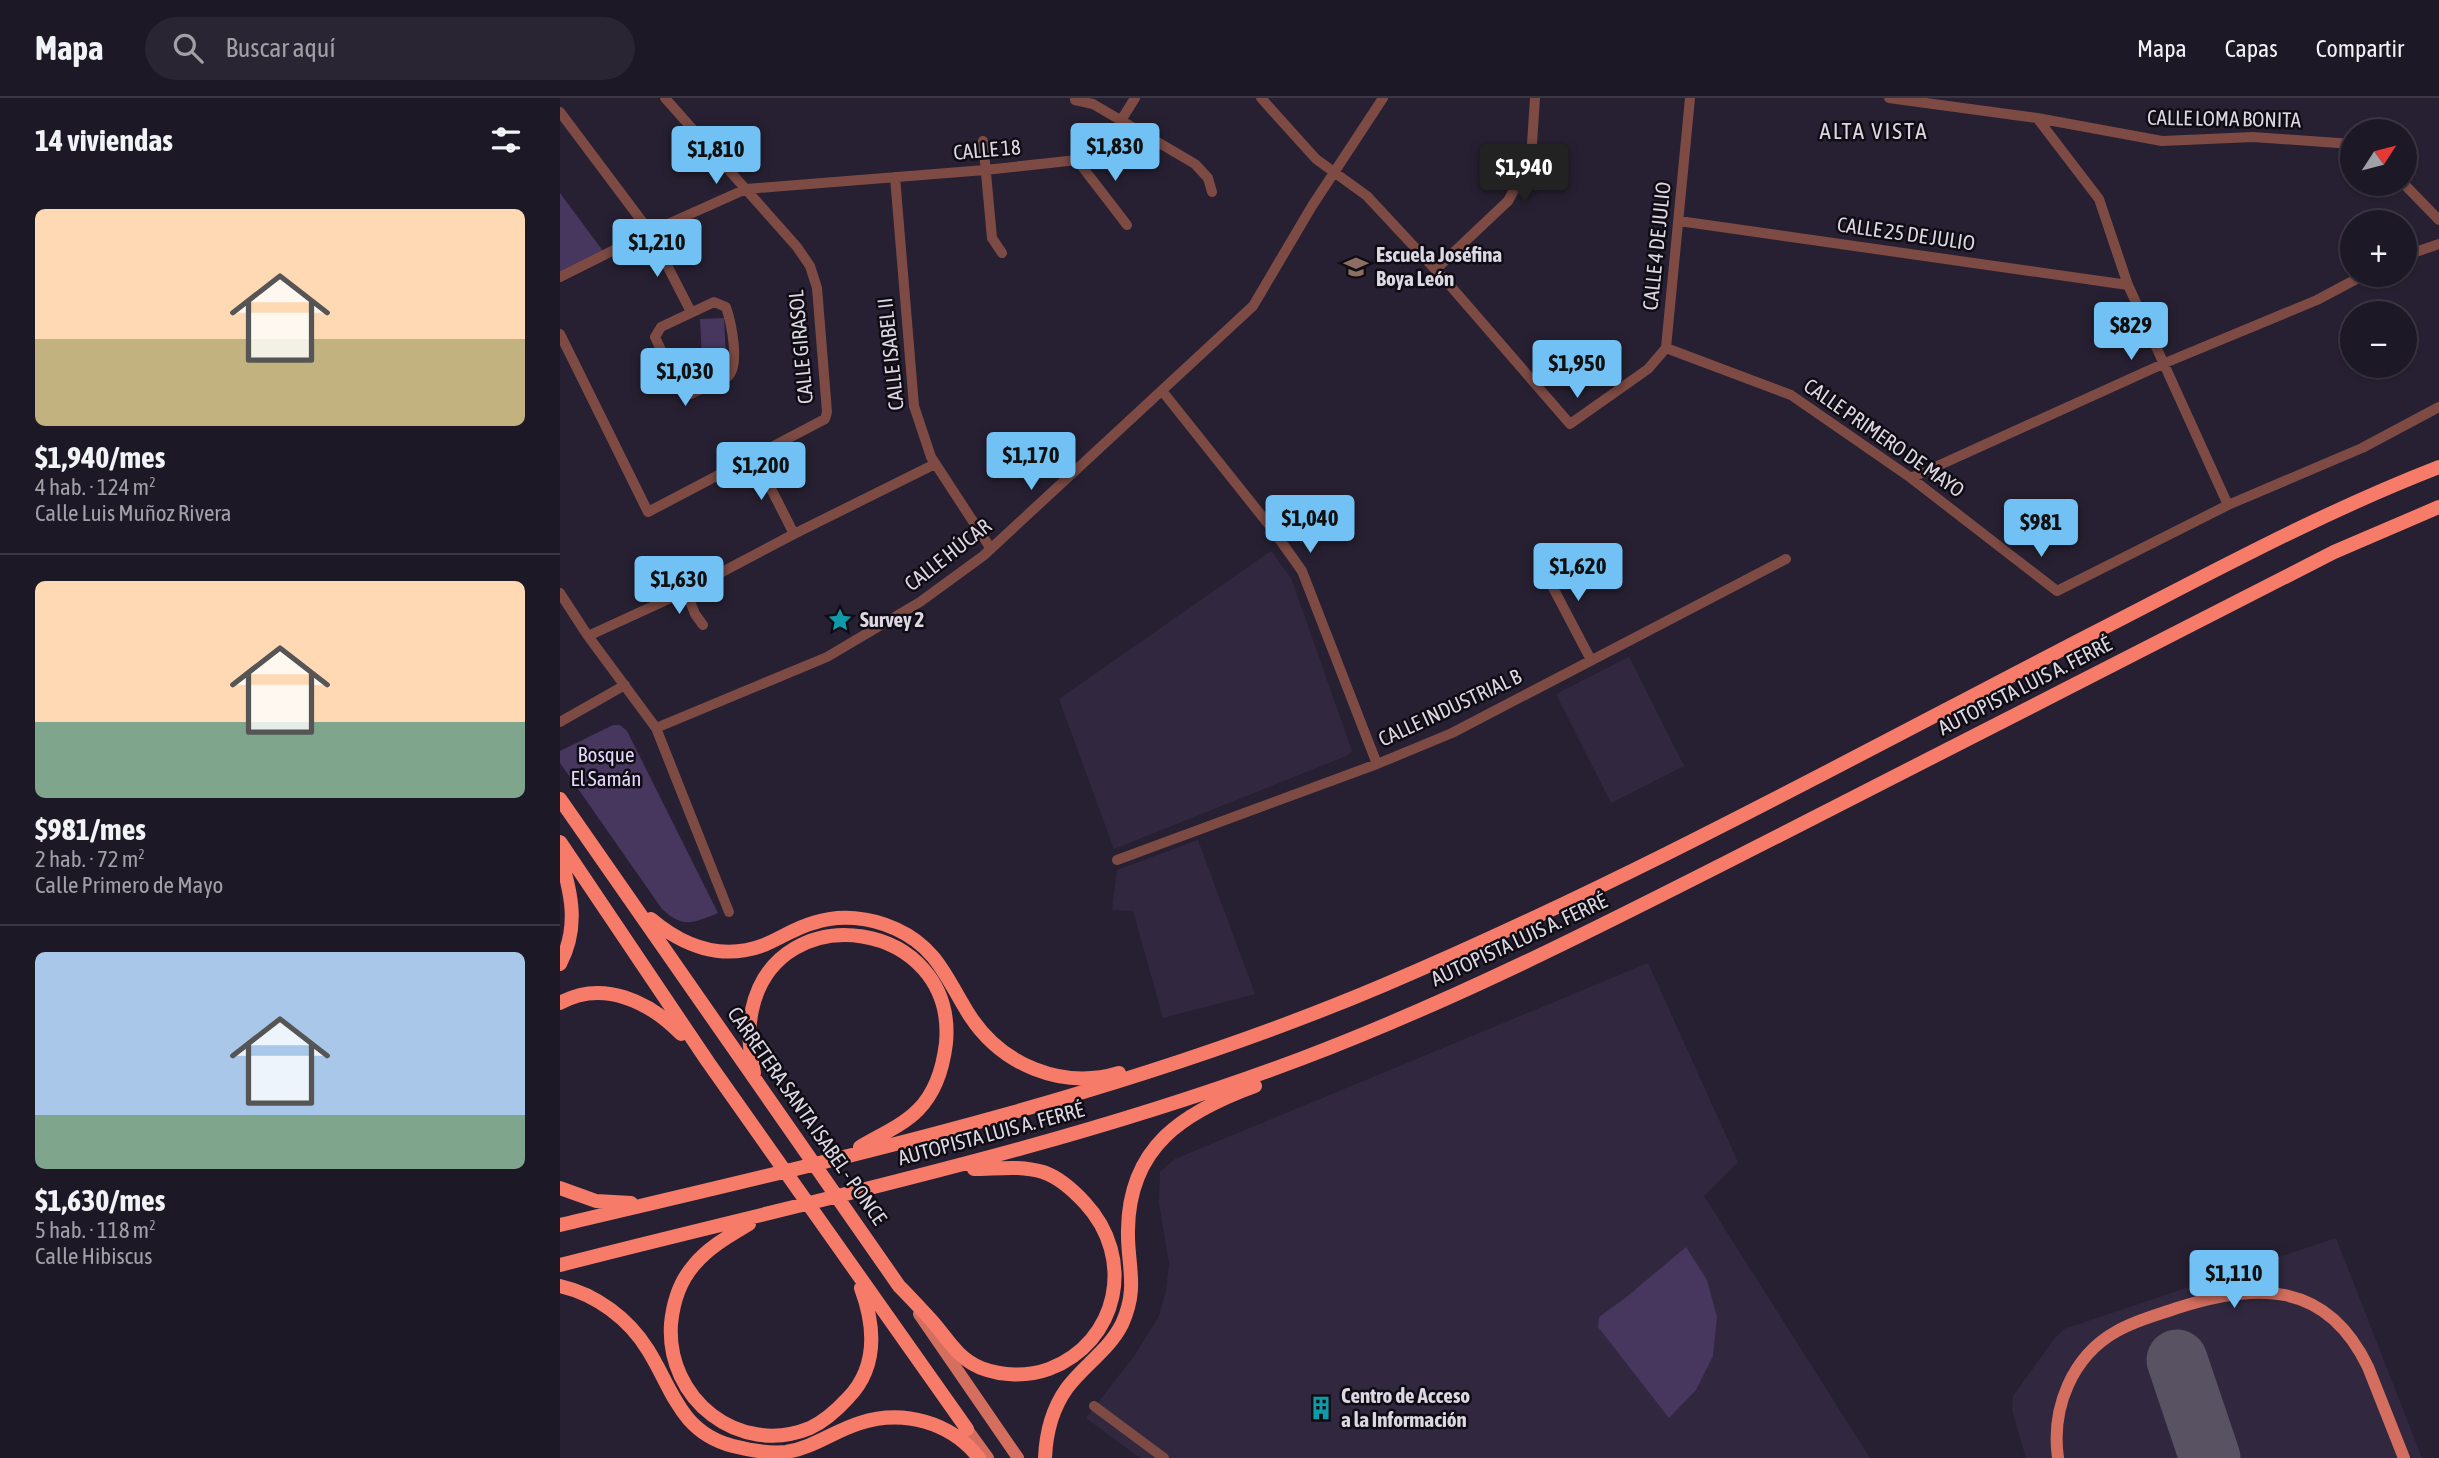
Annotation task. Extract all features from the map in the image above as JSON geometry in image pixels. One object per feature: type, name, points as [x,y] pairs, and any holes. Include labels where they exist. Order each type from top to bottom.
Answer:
[{"type":"highway","name":"AUTOPISTA LUIS A. FERRÉ","points":[[560,1225],[847,1156],[1058,1100],[1236,1043],[1382,986],[1627,872],[2314,520],[2439,467]]},
{"type":"highway","name":"AUTOPISTA LUIS A. FERRÉ","points":[[560,1265],[996,1158],[1244,1080],[1311,1055],[1518,966],[2334,552],[2439,507]]},
{"type":"highway","name":"CARRETERA SANTA ISABEL - PONCE","points":[[560,799],[899,1286]]},
{"type":"highway","points":[[560,842],[708,1062],[967,1429]]},
{"type":"highway","points":[[560,856],[572,899],[573,923],[560,964]]},
{"type":"highway","points":[[610,870],[650,919],[667,932],[701,949],[751,949],[803,926],[835,918],[874,920],[894,928],[912,937],[934,956],[984,1035],[1016,1060],[1053,1076],[1087,1078],[1114,1075],[1236,1043]]},
{"type":"highway","points":[[754,1078],[749,1040],[757,991],[767,974],[795,949],[826,936],[859,935],[878,939],[913,957],[927,972],[939,993],[944,1010],[946,1033],[941,1070],[928,1098],[919,1110],[894,1129],[847,1156]]},
{"type":"highway","points":[[560,1003],[580,995],[605,993],[633,999],[655,1010],[708,1062]]},
{"type":"highway","points":[[1045,1458],[1048,1429],[1059,1402],[1067,1389],[1105,1349],[1122,1322],[1130,1299],[1130,1204],[1137,1179],[1152,1149],[1165,1135],[1197,1112],[1281,1076],[1311,1055]]},
{"type":"highway","points":[[899,1286],[961,1357],[981,1368],[1002,1373],[1021,1375],[1063,1363],[1091,1339],[1109,1309],[1114,1289],[1111,1246],[1105,1229],[1078,1195],[1043,1172],[1010,1167],[948,1169]]},
{"type":"highway","points":[[560,1188],[596,1201],[650,1204]]},
{"type":"highway","points":[[767,1215],[719,1242],[693,1266],[680,1287],[672,1315],[671,1348],[676,1370],[696,1401],[715,1418],[741,1430],[774,1436],[793,1433],[812,1427],[826,1418],[851,1395],[860,1381],[873,1344],[868,1308],[854,1271]]},
{"type":"highway","points":[[560,1286],[592,1298],[615,1312],[647,1349],[668,1392],[689,1419],[707,1435],[729,1445],[784,1452],[802,1448],[860,1423],[901,1417],[940,1427],[957,1436],[979,1458]]},
{"type":"main road","name":"CARRETERA SANTA ISABEL - PONCE","points":[[899,1286],[1018,1458]]},
{"type":"main road","points":[[2058,1458],[2056,1423],[2063,1396],[2084,1359],[2105,1339],[2129,1325],[2174,1309],[2223,1295],[2252,1291],[2282,1294],[2302,1301],[2322,1311],[2345,1330],[2368,1367],[2404,1458]]},
{"type":"main road","points":[[967,1429],[988,1458]]},
{"type":"street","name":"CALLE GIRASOL","points":[[560,334],[648,512],[825,419],[827,412],[817,288],[810,266],[797,247],[665,98]]},
{"type":"street","name":"CALLE 18","points":[[560,277],[650,232],[746,189],[1077,160],[1096,154],[1105,146],[1135,98]]},
{"type":"street","points":[[1261,98],[1316,159],[1367,197],[1436,269],[1570,424],[1648,369],[1666,348]]},
{"type":"street","name":"CALLE HÚCAR","points":[[656,728],[828,657],[920,602],[991,548],[1254,306],[1335,171],[1383,98]]},
{"type":"street","points":[[1436,269],[1508,201],[1531,159],[1535,98]]},
{"type":"street","name":"CALLE 4 DE JULIO","points":[[1666,348],[1690,98]]},
{"type":"street","name":"CALLE LOMA BONITA","points":[[1889,98],[2037,118],[2162,141],[2253,137],[2340,143]]},
{"type":"street","points":[[1075,100],[1093,104],[1195,164],[1208,178],[1212,192]]},
{"type":"street","points":[[560,111],[650,232],[691,312]]},
{"type":"street","points":[[2037,118],[2099,199],[2128,285],[2228,505]]},
{"type":"street","points":[[983,141],[992,238],[1002,253]]},
{"type":"street","points":[[1077,160],[1128,225]]},
{"type":"street","name":"CALLE ISABEL II","points":[[895,177],[914,406],[935,464],[991,548]]},
{"type":"street","points":[[2416,196],[2439,220]]},
{"type":"street","name":"CALLE 25 DE JULIO","points":[[1679,221],[2128,285]]},
{"type":"street","points":[[2417,252],[2439,244]]},
{"type":"street","points":[[1911,478],[2341,287]]},
{"type":"street","points":[[714,302],[726,307],[732,324],[734,368],[729,376],[691,394],[678,387],[655,337],[661,327],[691,312],[714,302]]},
{"type":"street","name":"CALLE PRIMERO DE MAYO","points":[[1666,348],[1790,395],[1911,478],[2057,592],[2228,505],[2362,448],[2439,407]]},
{"type":"street","points":[[1163,392],[1273,530],[1302,571],[1377,764]]},
{"type":"street","points":[[755,457],[794,534]]},
{"type":"street","points":[[588,636],[687,591],[935,464]]},
{"type":"street","name":"CALLE INDUSTRIAL B","points":[[1117,860],[1377,764],[1452,733],[1786,559]]},
{"type":"street","points":[[1539,561],[1591,660]]},
{"type":"street","points":[[687,591],[695,614],[703,625]]},
{"type":"street","points":[[560,593],[588,636],[656,728],[729,912]]},
{"type":"street","points":[[560,722],[625,685]]},
{"type":"street","points":[[1094,1405],[1164,1458]]},
{"type":"shaded area","points":[[1271,551],[1291,578],[1352,751],[1346,756],[1114,849],[1059,699]]},
{"type":"shaded area","points":[[1629,657],[1684,766],[1611,803],[1556,694]]},
{"type":"shaded area","points":[[1198,840],[1255,994],[1163,1018],[1133,911],[1112,910],[1117,870]]},
{"type":"shaded area","points":[[1648,963],[1738,1162],[1704,1196],[1870,1458],[1140,1458],[1086,1418],[1135,1355],[1159,1316],[1166,1291],[1169,1263],[1159,1203],[1160,1172],[1175,1159]]},
{"type":"shaded area","points":[[2336,1238],[2422,1458],[2026,1458],[2012,1410],[2013,1396],[2064,1329]]},
{"type":"green space","points":[[560,193],[603,251],[560,273]]},
{"type":"green space","points":[[724,318],[726,359],[702,360],[700,319]]},
{"type":"green space","name":"Bosque El Samán","points":[[613,725],[620,725],[627,731],[718,913],[683,922],[662,909],[560,763],[560,751]]},
{"type":"green space","points":[[1686,1247],[1707,1280],[1717,1317],[1713,1356],[1696,1390],[1669,1418],[1598,1327],[1599,1317]]},
{"type":"runway","points":[[2177,1360],[2210,1458]]},
{"type":"place","name":"Escuela Joséfina Boya León","points":[[1356,267]]},
{"type":"place","name":"Survey 2","points":[[840,620]]},
{"type":"place","name":"Centro de Acceso a la Información","points":[[1321,1408]]},
{"type":"district","name":"ALTA VISTA","points":[[1874,131]]}]
